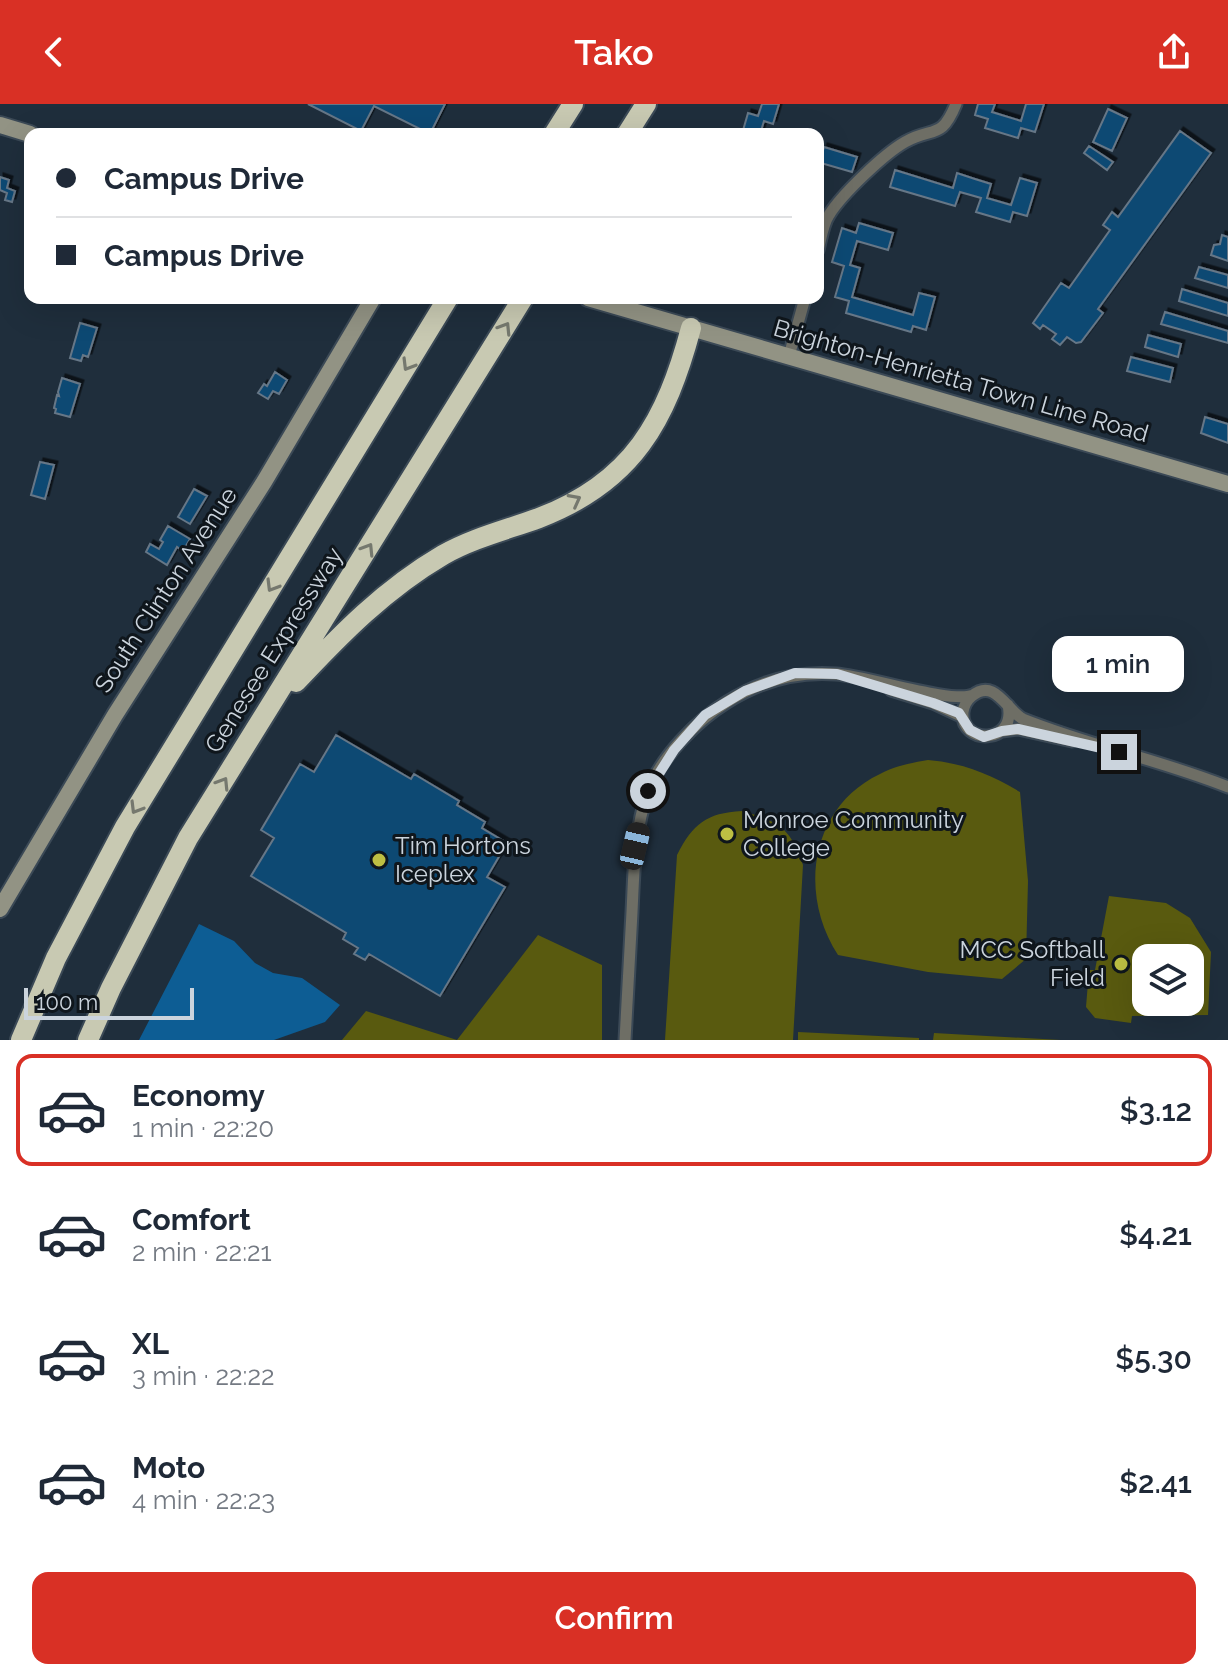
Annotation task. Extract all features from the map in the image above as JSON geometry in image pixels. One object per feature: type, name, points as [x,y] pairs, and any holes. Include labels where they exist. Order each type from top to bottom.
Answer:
[{"type":"highway","points":[[558,128],[573,104]]},
{"type":"highway","points":[[631,128],[646,104]]},
{"type":"highway","name":"Genesee Expressway","points":[[21,1040],[56,958],[125,827],[444,304]]},
{"type":"highway","name":"Genesee Expressway","points":[[88,1040],[111,988],[188,838],[519,304]]},
{"type":"highway","points":[[253,735],[319,657],[390,590],[443,555],[477,538],[579,500],[626,464],[662,412],[691,328]]},
{"type":"street","points":[[824,228],[827,217],[842,200],[904,143],[934,133],[948,124],[956,104]]},
{"type":"street","points":[[0,125],[24,132]]},
{"type":"street","name":"South Clinton Avenue","points":[[0,909],[115,715],[304,416],[369,304]]},
{"type":"street","name":"Brighton-Henrietta Town Line Road","points":[[609,304],[1228,484]]},
{"type":"street","points":[[789,356],[803,304]]},
{"type":"street","points":[[625,1040],[635,846],[648,791],[674,750],[705,715],[745,691],[795,673],[837,674],[954,698],[991,691],[1023,719],[1095,745]]},
{"type":"street","points":[[837,674],[933,703],[963,717],[970,730],[977,735],[992,736],[1018,729],[1095,745],[1191,772],[1228,787]]},
{"type":"street","points":[[963,717],[966,702],[973,695]]},
{"type":"street","points":[[1002,731],[1008,720],[1008,705]]},
{"type":"shaded area","points":[[928,760],[976,770],[1020,792],[1028,881],[1026,959],[1002,979],[928,972],[838,955],[825,931],[815,880],[825,830],[838,808],[856,789],[880,774]]},
{"type":"shaded area","points":[[742,811],[765,818],[782,828],[793,842],[803,865],[793,1040],[665,1040],[677,855],[689,835],[702,822],[719,814]]},
{"type":"shaded area","name":"MCC Softball Field","points":[[1109,896],[1166,903],[1190,918],[1211,952],[1208,1015],[1204,1015],[1204,944],[1132,944],[1131,1023],[1095,1018],[1086,1007],[1089,970],[1095,970]]},
{"type":"shaded area","points":[[538,935],[602,965],[602,1040],[457,1040]]},
{"type":"shaded area","points":[[366,1011],[457,1040],[342,1040]]},
{"type":"shaded area","points":[[798,1032],[919,1038],[919,1040],[798,1040]]},
{"type":"shaded area","points":[[934,1033],[1061,1040],[933,1040]]},
{"type":"water","points":[[199,924],[234,941],[255,963],[273,973],[302,978],[340,1005],[325,1022],[274,1040],[139,1040]]},
{"type":"building","points":[[308,104],[445,104],[433,128],[418,128],[374,106],[363,128],[355,128]]},
{"type":"building","points":[[762,104],[779,104],[773,124],[764,121],[762,128],[744,128],[748,113],[758,116]]},
{"type":"building","points":[[978,104],[995,104],[992,112],[1021,121],[1026,104],[1044,104],[1035,132],[1021,128],[1018,138],[985,128],[988,119],[975,115]]},
{"type":"building","points":[[1108,109],[1127,118],[1112,151],[1093,142]]},
{"type":"building","points":[[1180,131],[1211,153],[1098,309],[1103,313],[1081,342],[1076,343],[1067,337],[1060,345],[1052,339],[1056,334],[1043,325],[1040,329],[1033,323],[1061,283],[1069,288],[1110,230],[1103,225],[1112,212],[1118,217]]},
{"type":"building","points":[[1089,146],[1113,162],[1107,170],[1084,153]]},
{"type":"building","points":[[824,147],[857,157],[852,172],[824,164]]},
{"type":"building","points":[[895,170],[953,188],[957,173],[991,184],[987,198],[1011,205],[1020,178],[1037,183],[1027,216],[1013,212],[1010,222],[976,212],[981,198],[960,192],[955,206],[890,187]]},
{"type":"building","points":[[0,177],[9,180],[7,188],[15,191],[12,202],[5,200],[7,193],[0,190]]},
{"type":"building","points":[[859,223],[893,233],[888,250],[857,241],[850,265],[860,268],[852,297],[913,315],[919,293],[935,297],[926,330],[913,326],[911,332],[846,313],[849,301],[835,297],[844,266],[832,262],[842,228],[856,233]]},
{"type":"building","points":[[1222,235],[1228,237],[1228,261],[1211,255],[1214,245],[1220,244]]},
{"type":"building","points":[[1199,267],[1228,275],[1228,288],[1195,278]]},
{"type":"building","points":[[1182,289],[1228,303],[1228,316],[1179,301]]},
{"type":"building","points":[[1165,312],[1228,331],[1228,343],[1161,324]]},
{"type":"building","points":[[80,323],[97,328],[88,357],[83,355],[81,361],[70,358]]},
{"type":"building","points":[[1148,335],[1181,344],[1178,357],[1145,347]]},
{"type":"building","points":[[1131,357],[1173,368],[1170,382],[1127,371]]},
{"type":"building","points":[[275,372],[287,380],[279,394],[273,391],[268,399],[258,393],[264,384],[267,386]]},
{"type":"building","points":[[62,378],[80,384],[70,417],[55,413]]},
{"type":"building","points":[[1205,417],[1228,424],[1228,443],[1201,433]]},
{"type":"building","points":[[40,462],[54,465],[45,499],[31,495]]},
{"type":"building","points":[[194,489],[207,496],[190,524],[178,517]]},
{"type":"building","points":[[168,526],[190,539],[183,551],[177,547],[167,565],[146,552],[150,544],[159,549]]},
{"type":"building","name":"Tim Hortons Iceplex","points":[[336,735],[411,779],[414,774],[459,801],[457,805],[485,822],[482,828],[507,843],[487,877],[505,887],[440,996],[369,954],[365,960],[354,954],[358,948],[343,939],[346,933],[251,876],[274,838],[261,830],[300,764],[314,772]]},
{"type":"place","name":"Monroe Community College","points":[[727,834]]},
{"type":"place","name":"Tim Hortons Iceplex","points":[[379,860]]},
{"type":"place","name":"MCC Softball Field","points":[[1121,964]]},
{"type":"route","points":[[648,791],[674,750],[705,715],[745,691],[795,673],[837,674],[933,703],[959,713],[970,730],[984,737],[1018,729],[1119,752]]}]
